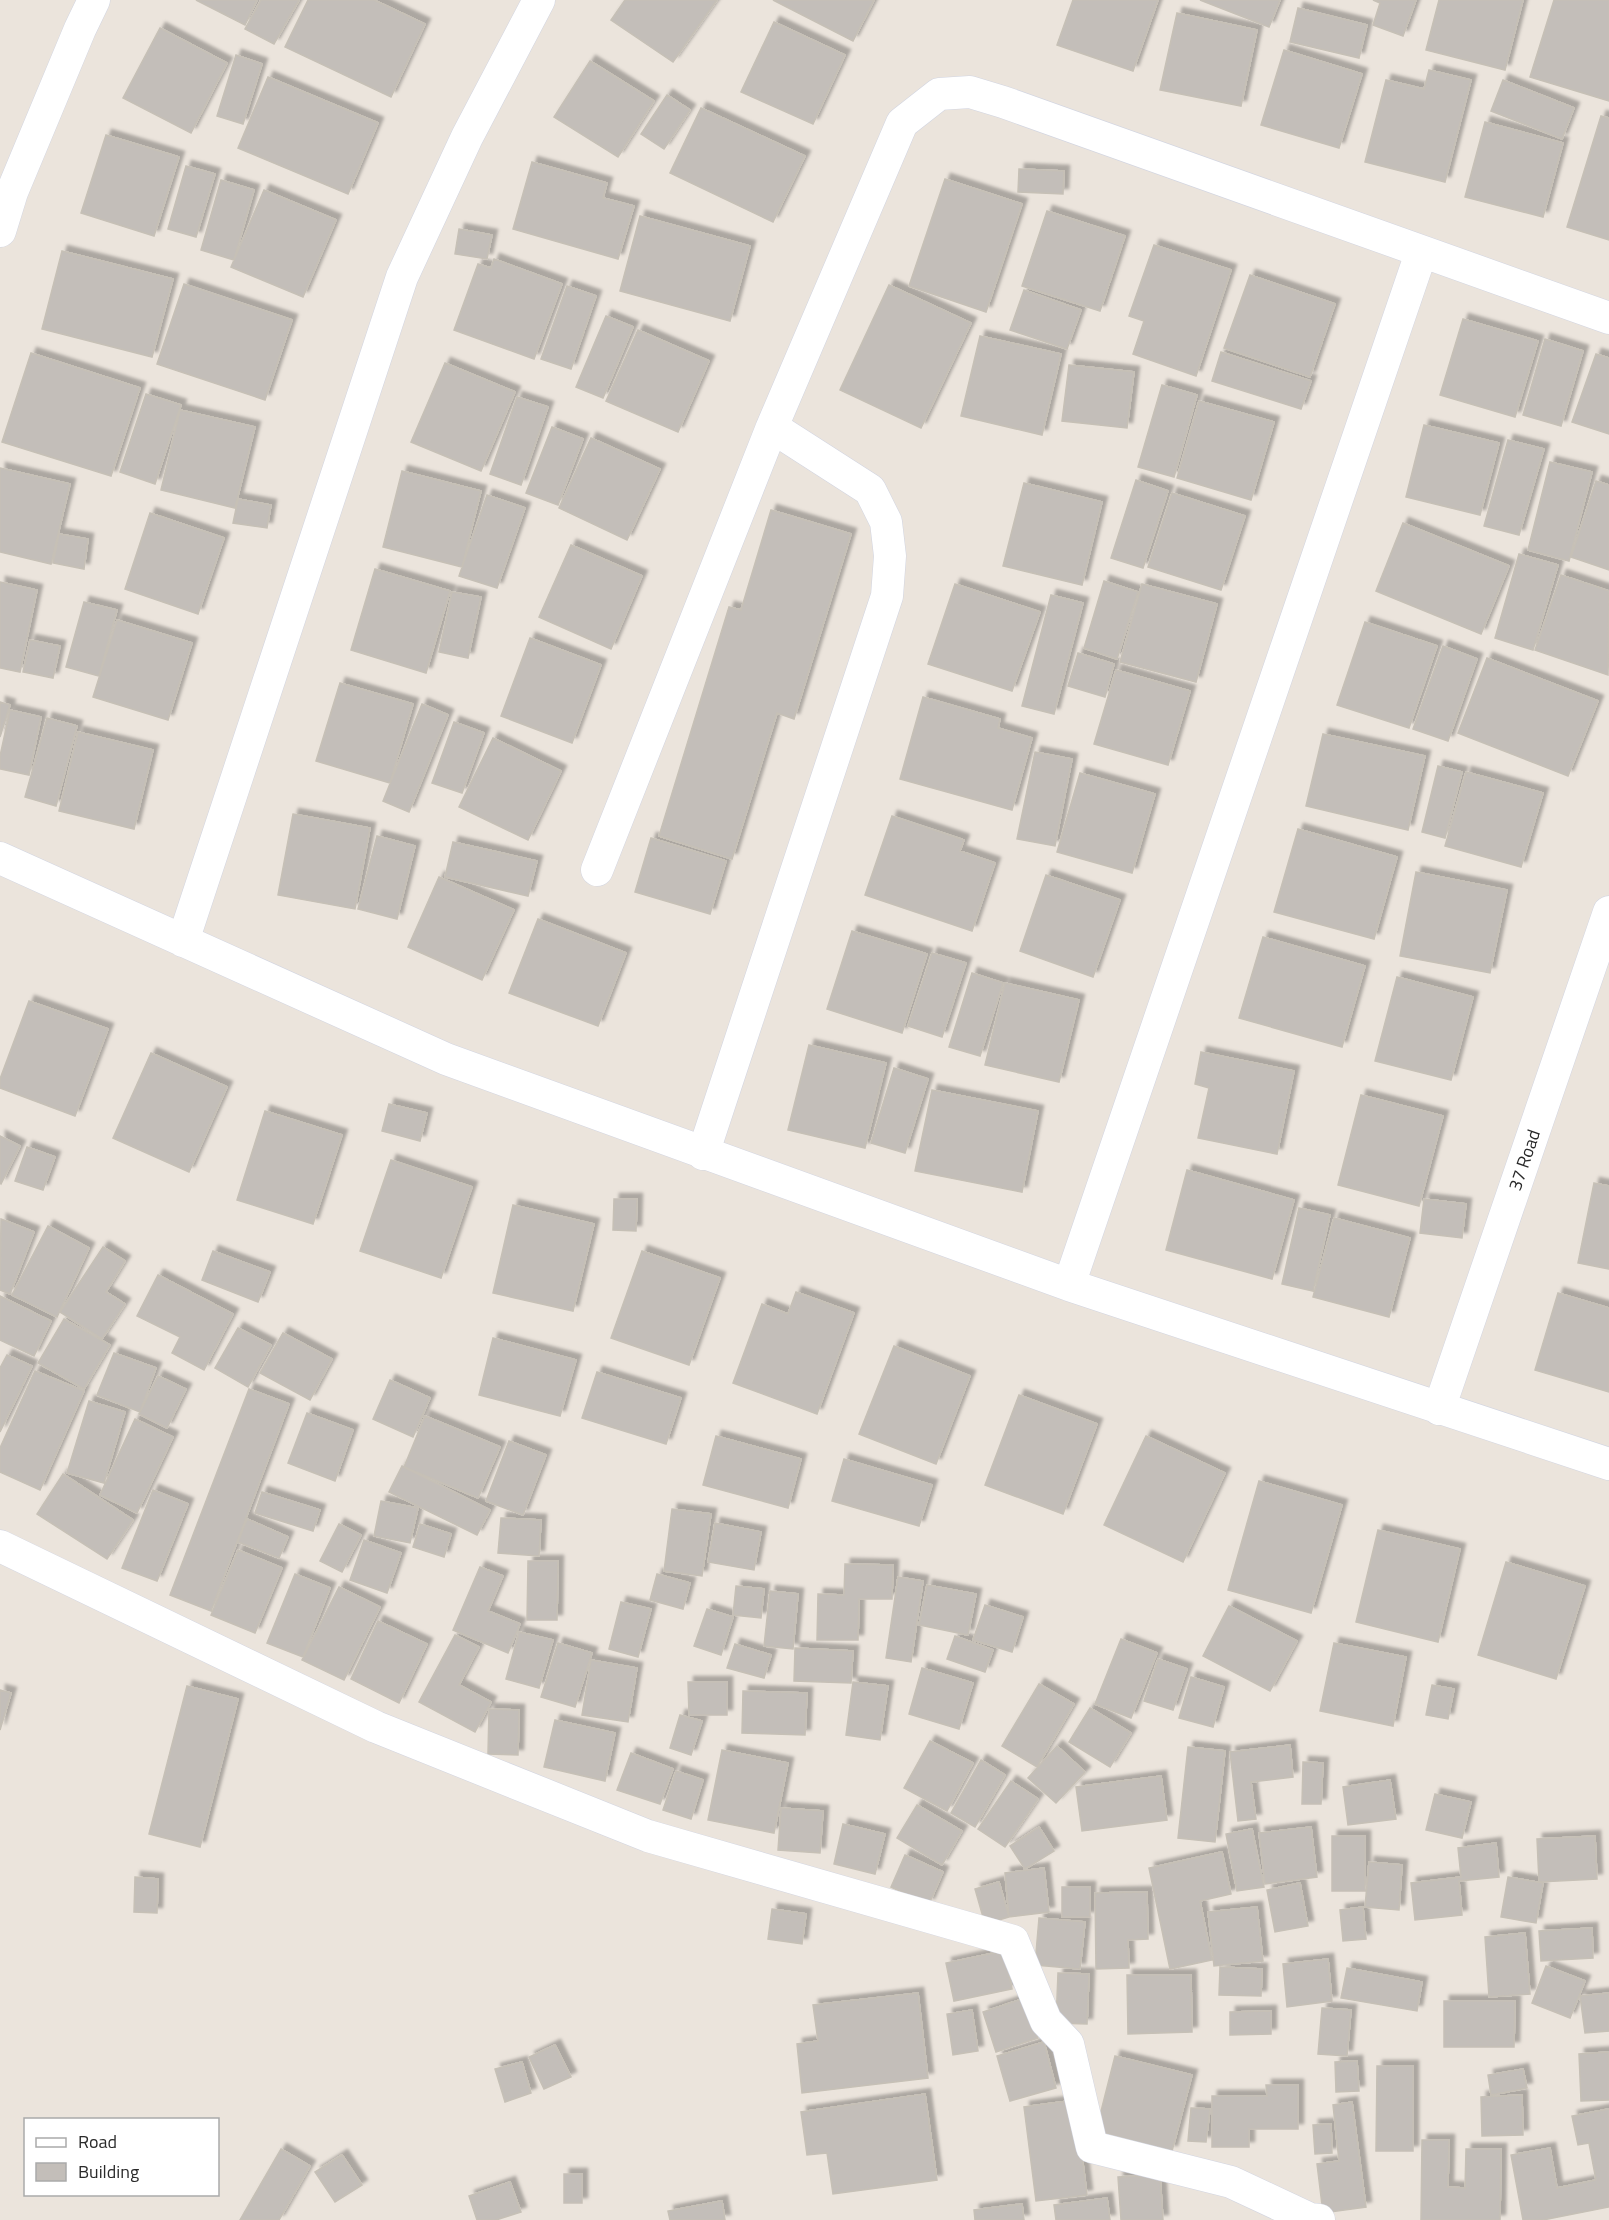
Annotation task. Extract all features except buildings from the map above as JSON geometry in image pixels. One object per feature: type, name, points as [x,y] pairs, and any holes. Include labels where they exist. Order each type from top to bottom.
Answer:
[{"type":"street","points":[[0,231],[12,192],[94,0]]},
{"type":"street","points":[[183,941],[402,277],[467,137],[539,0]]},
{"type":"street","points":[[597,870],[772,427],[902,123],[939,94],[970,92],[1003,102],[1421,253],[1609,318]]},
{"type":"street","points":[[1069,1285],[1421,253]]},
{"type":"street","points":[[703,1154],[887,596],[890,556],[886,522],[870,490],[772,427]]},
{"type":"street","points":[[0,858],[446,1059],[1069,1285],[1609,1464]]},
{"type":"street","name":"37 Road","points":[[1439,1409],[1609,912]]},
{"type":"street","points":[[0,1546],[376,1727],[648,1836],[1013,1941],[1046,2021],[1068,2044],[1092,2147],[1231,2182],[1310,2219],[1319,2220]]}]
